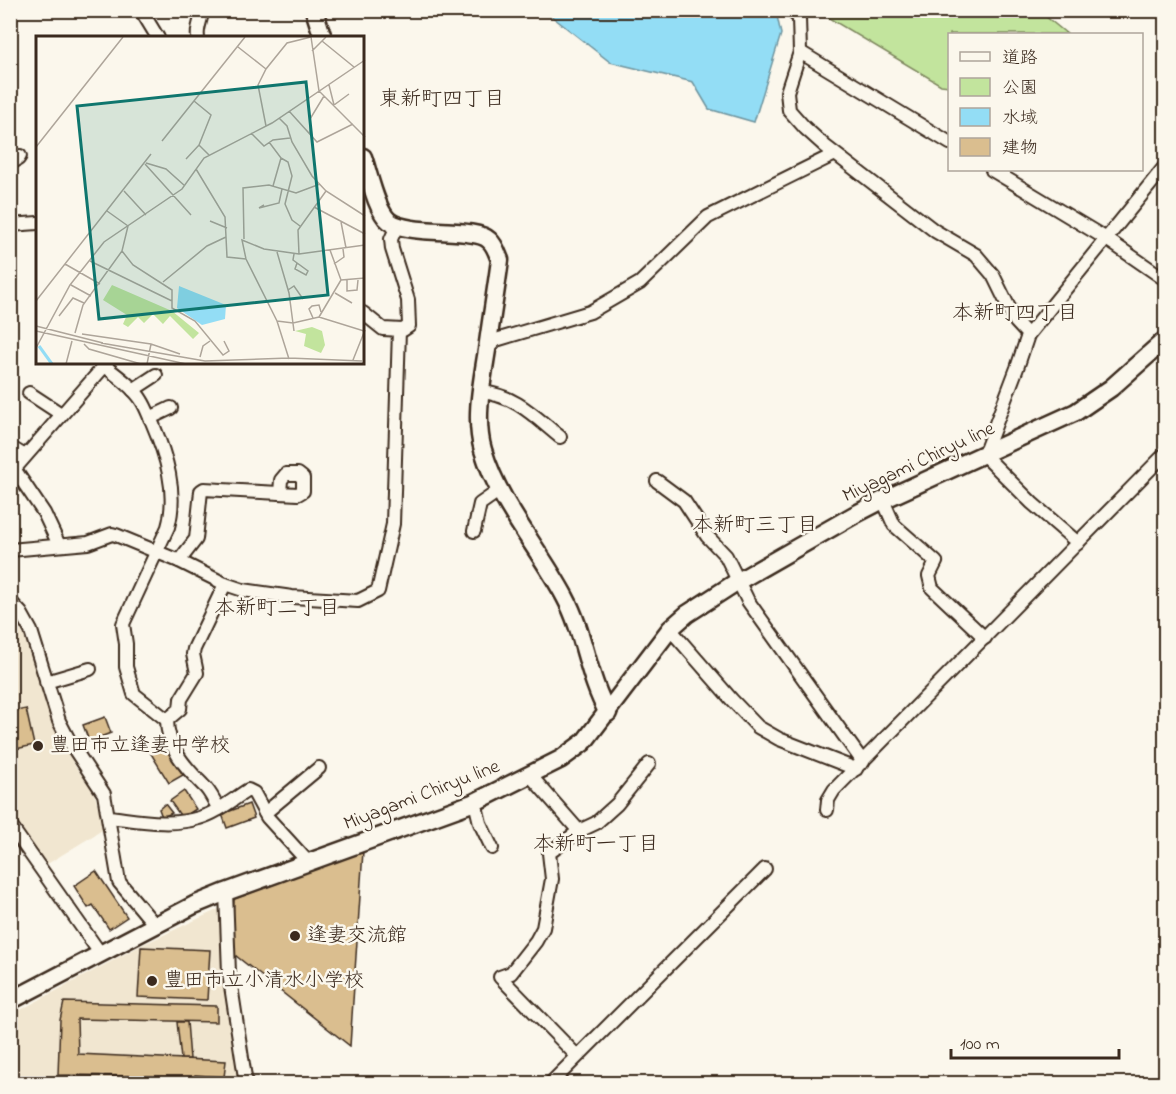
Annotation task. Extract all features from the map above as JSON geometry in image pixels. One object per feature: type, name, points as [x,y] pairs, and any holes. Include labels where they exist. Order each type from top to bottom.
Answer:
[{"type":"main road","points":[[314,10],[322,36]]},
{"type":"main road","points":[[364,160],[381,212],[389,221],[397,226],[484,236],[494,246],[500,260],[481,392],[482,448],[500,490],[565,598],[580,628],[599,697],[608,712]]},
{"type":"main road","name":"Miyagami Chiryu line","points":[[10,1001],[155,925],[226,892],[475,802],[561,759],[585,742],[670,629],[687,614],[738,582],[883,500],[1076,412],[1111,388],[1166,339]]},
{"type":"street","points":[[141,10],[157,36]]},
{"type":"street","points":[[198,36],[202,10]]},
{"type":"street","points":[[791,10],[800,18],[800,52],[787,92],[789,110],[805,128],[835,154],[934,231],[976,255],[993,275],[1017,322],[1028,335]]},
{"type":"street","points":[[800,52],[948,142]]},
{"type":"street","points":[[487,349],[496,340],[590,312],[640,283],[708,217],[835,154]]},
{"type":"street","points":[[1078,543],[1032,503],[984,455],[1028,335],[1105,238],[1161,180],[1166,165]]},
{"type":"street","points":[[994,171],[1105,238],[1166,280]]},
{"type":"street","points":[[10,225],[36,223]]},
{"type":"street","points":[[364,314],[383,329],[403,330],[409,326],[408,300],[392,249],[391,239],[397,226]]},
{"type":"street","points":[[10,550],[88,543],[112,534],[243,590],[282,596],[358,601],[378,591],[393,524],[399,330]]},
{"type":"street","points":[[59,545],[44,513],[13,472],[106,364],[142,400],[165,458],[171,484],[172,513],[168,527],[123,624],[126,667],[134,694],[166,720],[167,731],[176,752],[189,773],[204,786],[219,809]]},
{"type":"street","points":[[133,390],[156,375]]},
{"type":"street","points":[[481,392],[509,398],[560,437]]},
{"type":"street","points":[[29,393],[61,414]]},
{"type":"street","points":[[150,417],[171,408]]},
{"type":"street","points":[[10,447],[25,456]]},
{"type":"street","points":[[827,810],[828,800],[834,790],[1166,453]]},
{"type":"street","points":[[657,481],[684,501],[707,536],[726,556],[748,601],[860,765]]},
{"type":"street","points":[[179,561],[196,539],[201,491],[204,489],[280,493]]},
{"type":"street","points":[[474,531],[480,504],[500,490]]},
{"type":"street","points":[[883,500],[894,525],[936,562],[929,576],[932,588],[985,638]]},
{"type":"street","points":[[166,720],[180,709],[181,699],[197,673],[194,649],[225,584]]},
{"type":"street","points":[[10,601],[26,620],[31,631],[59,721],[71,744],[104,794],[119,882],[155,925]]},
{"type":"street","points":[[670,629],[758,727],[779,739],[860,765]]},
{"type":"street","points":[[46,682],[90,669]]},
{"type":"street","points":[[577,1056],[500,977],[511,973],[536,941],[543,928],[552,879],[549,853],[579,831],[596,823],[617,804],[649,764]]},
{"type":"street","points":[[265,813],[319,768]]},
{"type":"street","points":[[530,775],[579,831]]},
{"type":"street","points":[[109,817],[182,822],[199,818],[219,809],[248,790],[254,793],[265,813],[308,862]]},
{"type":"street","points":[[475,802],[480,823],[492,848]]},
{"type":"street","points":[[10,825],[100,953]]},
{"type":"street","points":[[550,1083],[765,869]]},
{"type":"street","points":[[226,892],[229,973],[246,1083]]},
{"type":"shaded area","name":"豊田市立逢妻中学校","points":[[10,614],[30,645],[54,725],[75,766],[92,789],[104,829],[44,866],[11,819]]},
{"type":"shaded area","name":"豊田市立小清水小学校","points":[[219,909],[242,1083],[11,1084],[11,1015],[140,946]]},
{"type":"green space","points":[[817,11],[1039,11],[1066,33],[948,33],[948,86],[941,85]]},
{"type":"water","points":[[545,11],[763,11],[777,16],[781,34],[754,122],[709,109],[693,82],[610,62]]},
{"type":"building","points":[[26,709],[34,745],[11,750],[10,712]]},
{"type":"building","points":[[105,717],[111,733],[89,741],[83,725]]},
{"type":"building","points":[[164,743],[183,775],[169,783],[150,752]]},
{"type":"building","points":[[184,791],[196,809],[182,818],[170,801]]},
{"type":"building","points":[[165,804],[172,813],[162,817],[159,809]]},
{"type":"building","points":[[249,804],[254,818],[227,828],[222,814]]},
{"type":"building","name":"逢妻交流館","points":[[363,851],[350,1046],[231,952],[234,899]]},
{"type":"building","points":[[96,871],[127,917],[109,929],[93,905],[88,908],[74,886]]},
{"type":"building","points":[[141,947],[210,950],[207,1000],[138,997]]},
{"type":"building","points":[[64,1002],[217,1006],[217,1022],[77,1019],[78,1054],[226,1061],[224,1077],[195,1075],[193,1084],[180,1084],[179,1077],[58,1075],[60,1020]]},
{"type":"building","points":[[177,1022],[187,1022],[190,1059],[181,1059]]},
{"type":"place","name":"豊田市立逢妻中学校","points":[[38,746]]},
{"type":"place","name":"逢妻交流館","points":[[295,936]]},
{"type":"place","name":"豊田市立小清水小学校","points":[[152,981]]},
{"type":"district","name":"東新町四丁目","points":[[442,100]]},
{"type":"district","name":"本新町四丁目","points":[[1015,314]]},
{"type":"district","name":"本新町三丁目","points":[[755,526]]},
{"type":"district","name":"本新町二丁目","points":[[277,609]]},
{"type":"district","name":"本新町一丁目","points":[[596,845]]}]
